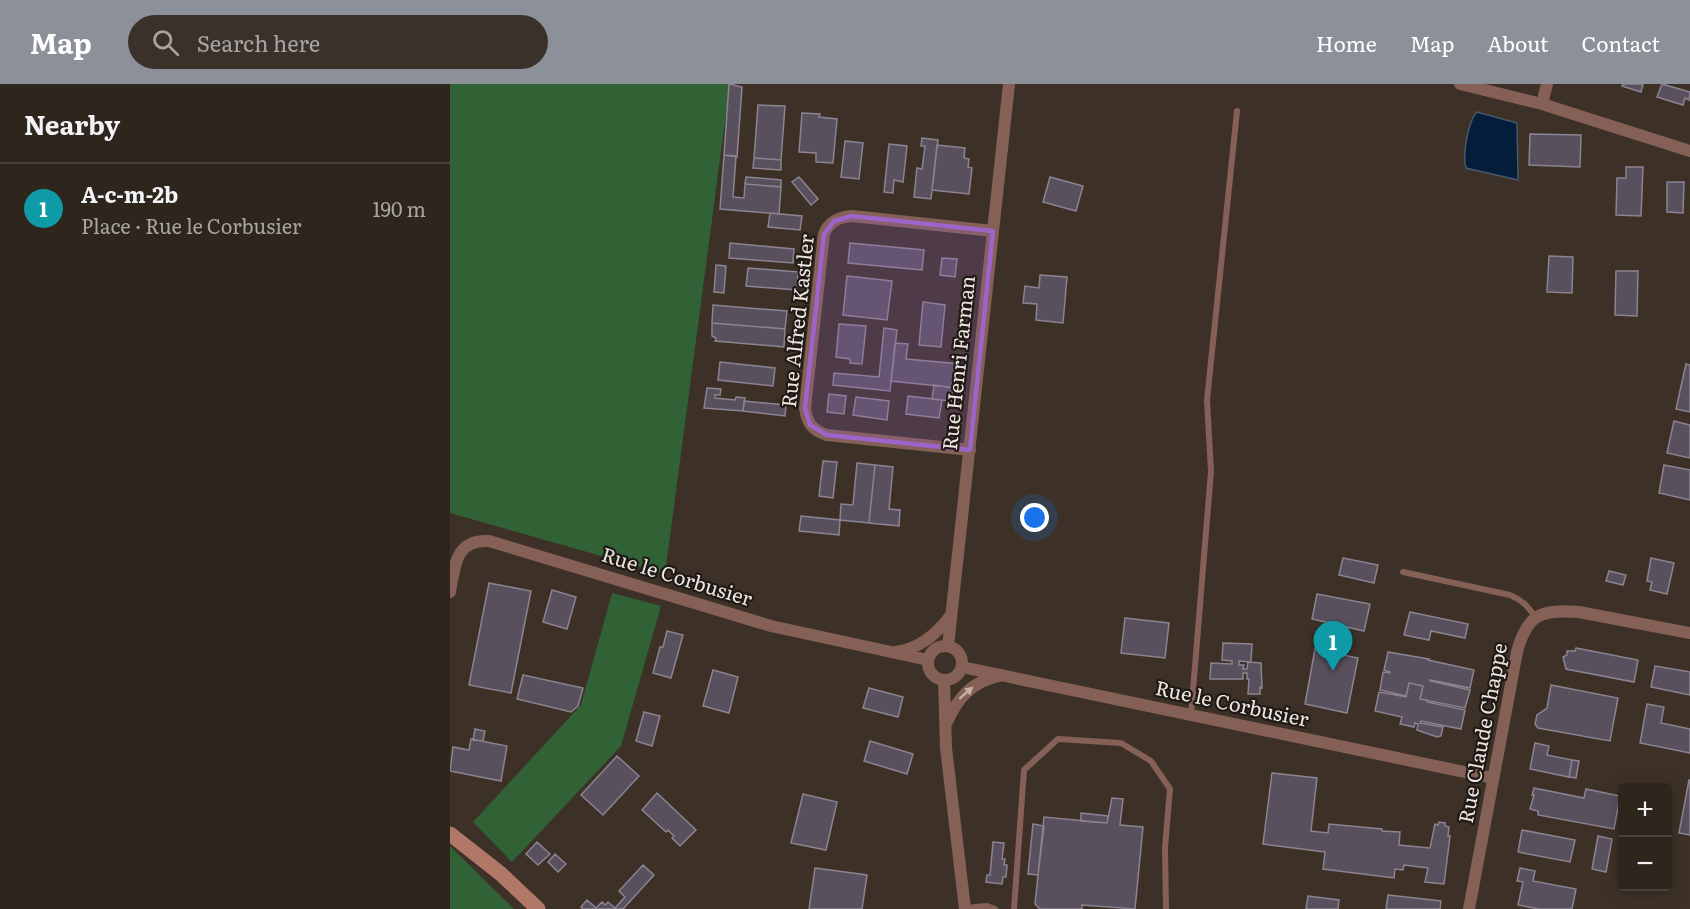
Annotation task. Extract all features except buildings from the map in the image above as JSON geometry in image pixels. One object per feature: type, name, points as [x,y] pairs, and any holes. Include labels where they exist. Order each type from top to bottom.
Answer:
[{"type":"street","name":"Rue Henri Farman","points":[[948,646],[1009,84]]},
{"type":"street","points":[[1460,84],[1542,104],[1690,152]]},
{"type":"street","points":[[1542,104],[1547,84]]},
{"type":"street","name":"Rue Alfred Kastler","points":[[970,450],[827,435],[816,431],[810,425],[806,417],[806,396],[826,227],[842,217],[852,216],[993,231]]},
{"type":"street","name":"Rue le Corbusier","points":[[450,592],[462,549],[475,542],[489,541],[771,626],[928,660]]},
{"type":"street","points":[[1535,617],[1548,612],[1579,612],[1690,633]]},
{"type":"street","points":[[891,652],[923,643],[938,631],[951,615]]},
{"type":"street","name":"Rue Claude Chappe","points":[[1469,909],[1517,652],[1525,629],[1535,617]]},
{"type":"street","points":[[948,646],[962,657],[962,667],[956,678],[944,681],[931,674],[928,660],[936,648],[948,646]]},
{"type":"street","name":"Rue le Corbusier","points":[[962,667],[1493,778]]},
{"type":"street","points":[[945,728],[953,708],[965,692],[984,681],[1004,675]]},
{"type":"street","points":[[944,681],[945,728],[965,908]]},
{"type":"street","points":[[450,834],[501,874],[538,909]]},
{"type":"lane","points":[[1191,716],[1211,471],[1207,400],[1237,111]]},
{"type":"lane","points":[[1403,572],[1510,595],[1520,599],[1535,617]]},
{"type":"lane","points":[[1014,909],[1024,770],[1058,739],[1121,743],[1151,760],[1170,789],[1165,848],[1166,909]]},
{"type":"lane","points":[[965,908],[987,906],[996,909]]},
{"type":"highlighted area","points":[[852,216],[993,231],[970,450],[827,435],[810,425],[805,408],[824,234],[834,221]]},
{"type":"green space","points":[[450,84],[730,84],[665,574],[450,513]]},
{"type":"green space","points":[[612,593],[661,606],[621,746],[512,862],[473,822],[581,705]]},
{"type":"green space","points":[[450,846],[514,909],[450,909]]},
{"type":"water","points":[[1477,112],[1517,123],[1518,180],[1466,168],[1467,139],[1471,123]]},
{"type":"place","name":"A-c-m-2b","points":[[1333,671]]}]
